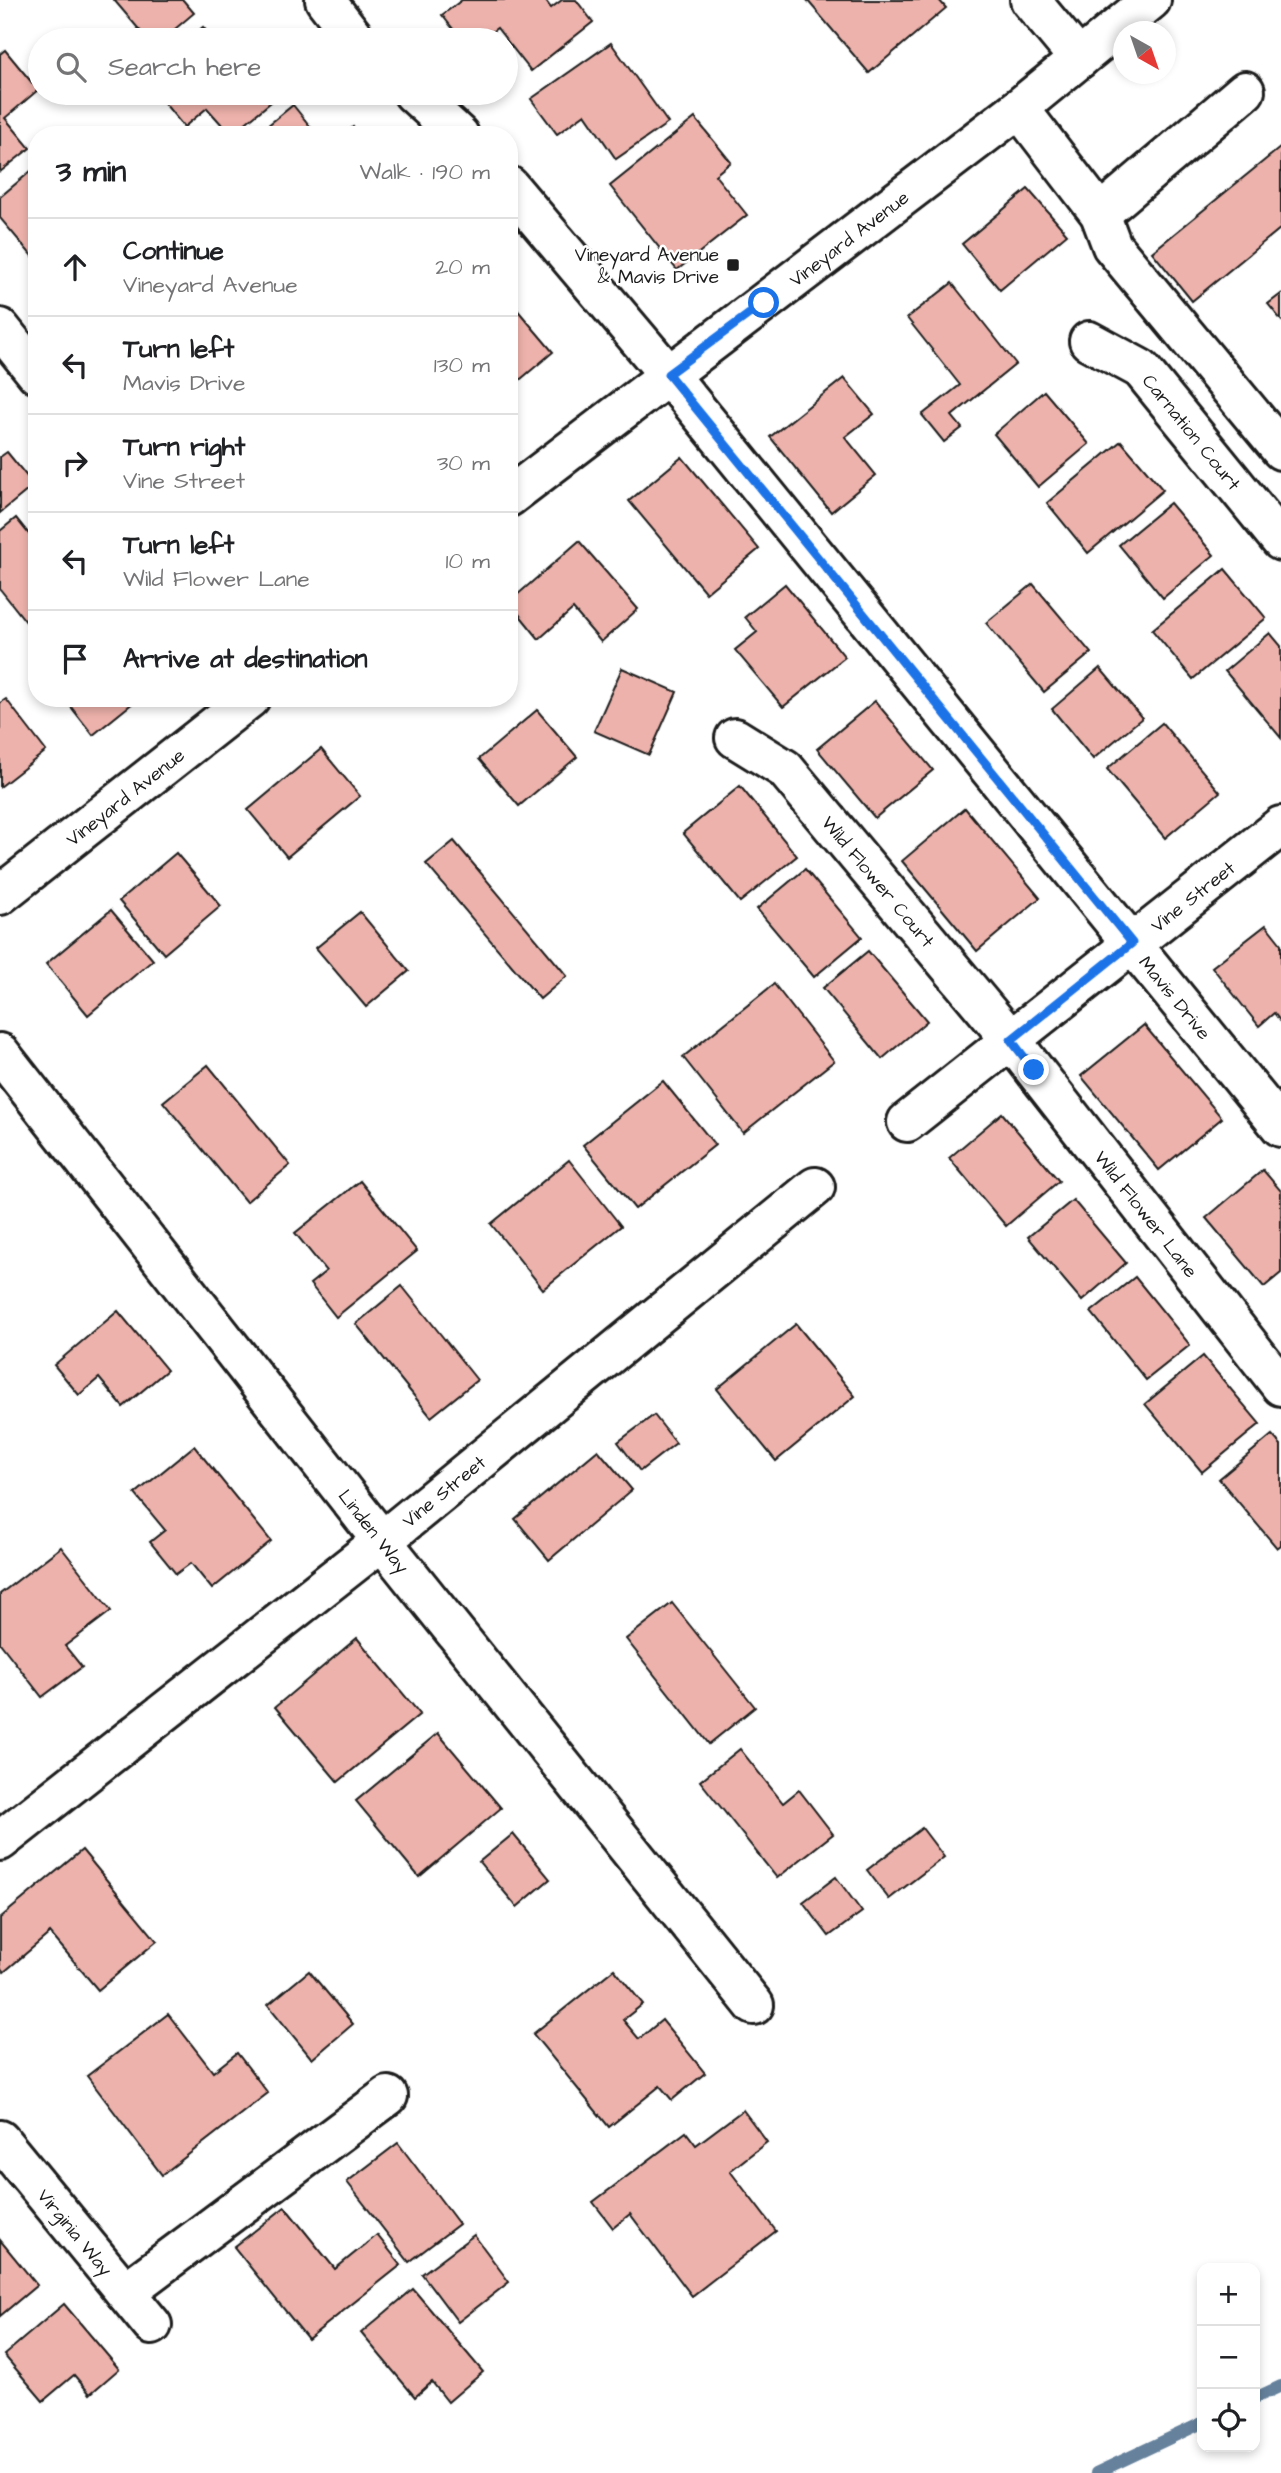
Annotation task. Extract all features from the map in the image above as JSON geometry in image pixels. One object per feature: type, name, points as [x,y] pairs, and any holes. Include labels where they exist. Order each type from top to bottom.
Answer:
[{"type":"street","points":[[325,0],[347,28]]},
{"type":"street","points":[[1030,0],[1079,59]]},
{"type":"street","name":"Vineyard Avenue","points":[[518,490],[1019,108],[1151,0]]},
{"type":"street","points":[[1100,214],[1245,91]]},
{"type":"street","points":[[426,105],[448,126]]},
{"type":"street","points":[[1019,108],[1100,214],[1112,246],[1281,450]]},
{"type":"street","name":"Mavis Drive","points":[[518,198],[668,374],[1281,1128]]},
{"type":"street","points":[[0,328],[28,363]]},
{"type":"street","name":"Carnation Court","points":[[1089,341],[1141,369],[1281,541]]},
{"type":"street","name":"Vineyard Avenue","points":[[0,895],[239,707]]},
{"type":"street","name":"Wild Flower Court","points":[[735,738],[785,769],[1011,1040]]},
{"type":"street","name":"Vine Street","points":[[907,1122],[1281,826]]},
{"type":"street","name":"Wild Flower Lane","points":[[1011,1040],[1281,1387]]},
{"type":"street","name":"Linden Way","points":[[0,1053],[382,1541],[754,2005]]},
{"type":"street","name":"Vine Street","points":[[0,1841],[382,1541],[815,1186]]},
{"type":"street","points":[[125,2292],[388,2096]]},
{"type":"street","name":"Virginia Way","points":[[0,2140],[152,2325]]},
{"type":"building","points":[[114,0],[183,0],[194,13],[176,28],[138,28]]},
{"type":"building","points":[[462,0],[545,0],[551,8],[562,0],[576,0],[593,22],[531,71],[518,55],[518,28],[452,28],[442,15]]},
{"type":"building","points":[[807,0],[939,0],[946,8],[869,73]]},
{"type":"building","points":[[611,43],[668,123],[616,159],[585,114],[557,134],[531,99]]},
{"type":"building","points":[[5,50],[28,78],[28,98],[5,118],[28,146],[28,150],[0,172],[0,54]]},
{"type":"building","points":[[166,105],[267,105],[242,126],[223,126],[207,108],[183,126]]},
{"type":"building","points":[[293,105],[310,126],[267,126]]},
{"type":"building","points":[[695,118],[731,162],[715,175],[747,215],[677,270],[610,186]]},
{"type":"building","points":[[1281,147],[1281,228],[1192,301],[1152,252]]},
{"type":"building","points":[[28,174],[28,251],[0,218],[0,197]]},
{"type":"building","points":[[1028,189],[1067,234],[1000,290],[962,244]]},
{"type":"building","points":[[952,283],[1016,364],[952,416],[962,428],[944,442],[922,415],[960,385],[907,318]]},
{"type":"building","points":[[1281,294],[1281,320],[1268,304]]},
{"type":"building","points":[[518,311],[553,352],[518,381]]},
{"type":"building","points":[[844,378],[874,414],[845,437],[876,475],[831,512],[770,437]]},
{"type":"building","points":[[1044,391],[1089,444],[1038,487],[994,434]]},
{"type":"building","points":[[1121,441],[1163,490],[1088,553],[1047,503]]},
{"type":"building","points":[[7,452],[28,478],[28,490],[0,513],[0,457]]},
{"type":"building","points":[[682,457],[759,549],[706,593],[629,501]]},
{"type":"building","points":[[1170,503],[1214,555],[1163,598],[1119,545]]},
{"type":"building","points":[[16,518],[28,533],[27,623],[0,589],[0,531]]},
{"type":"building","points":[[579,541],[638,609],[601,642],[573,609],[539,639],[518,613],[518,594]]},
{"type":"building","points":[[1225,569],[1266,618],[1193,679],[1152,630]]},
{"type":"building","points":[[785,584],[845,657],[783,707],[735,650],[757,632],[745,617]]},
{"type":"building","points":[[1033,584],[1091,653],[1044,692],[986,623]]},
{"type":"building","points":[[1270,633],[1281,646],[1281,738],[1225,671]]},
{"type":"building","points":[[622,668],[677,692],[649,755],[594,731]]},
{"type":"building","points":[[1100,668],[1142,718],[1093,759],[1052,709]]},
{"type":"building","points":[[6,699],[46,751],[0,787],[0,703]]},
{"type":"building","points":[[875,701],[933,770],[875,818],[817,749]]},
{"type":"building","points":[[71,707],[128,707],[93,735]]},
{"type":"building","points":[[537,710],[577,757],[519,806],[479,759]]},
{"type":"building","points":[[1162,723],[1220,792],[1165,838],[1107,769]]},
{"type":"building","points":[[321,749],[360,796],[287,857],[248,810]]},
{"type":"building","points":[[740,786],[797,856],[740,902],[683,833]]},
{"type":"building","points":[[965,808],[1040,898],[977,951],[902,861]]},
{"type":"building","points":[[454,841],[567,976],[540,999],[426,864]]},
{"type":"building","points":[[176,853],[221,906],[164,954],[119,901]]},
{"type":"building","points":[[805,869],[862,937],[814,977],[757,909]]},
{"type":"building","points":[[111,910],[153,960],[88,1015],[46,964]]},
{"type":"building","points":[[360,912],[409,971],[366,1007],[316,948]]},
{"type":"building","points":[[1266,925],[1281,944],[1281,1022],[1274,1013],[1259,1026],[1212,967]]},
{"type":"building","points":[[868,951],[927,1021],[882,1059],[823,988]]},
{"type":"building","points":[[774,984],[834,1061],[743,1133],[683,1057]]},
{"type":"building","points":[[1144,1025],[1222,1118],[1159,1170],[1081,1076]]},
{"type":"building","points":[[208,1065],[290,1165],[246,1202],[163,1102]]},
{"type":"building","points":[[663,1081],[715,1145],[635,1209],[583,1145]]},
{"type":"building","points":[[1002,1113],[1059,1181],[1006,1226],[949,1158]]},
{"type":"building","points":[[569,1160],[621,1226],[543,1289],[491,1224]]},
{"type":"building","points":[[1263,1170],[1281,1191],[1281,1273],[1264,1287],[1206,1218]]},
{"type":"building","points":[[360,1181],[417,1251],[336,1317],[310,1284],[326,1271],[295,1233]]},
{"type":"building","points":[[1073,1200],[1126,1263],[1082,1301],[1028,1237]]},
{"type":"building","points":[[1135,1277],[1190,1345],[1146,1380],[1091,1312]]},
{"type":"building","points":[[402,1286],[477,1380],[431,1417],[356,1324]]},
{"type":"building","points":[[118,1311],[167,1370],[123,1407],[99,1378],[79,1395],[54,1365]]},
{"type":"building","points":[[796,1324],[855,1396],[776,1461],[717,1389]]},
{"type":"building","points":[[1203,1356],[1260,1424],[1202,1472],[1145,1404]]},
{"type":"building","points":[[654,1415],[676,1443],[640,1471],[618,1442]]},
{"type":"building","points":[[1272,1435],[1281,1445],[1281,1545],[1277,1548],[1219,1479]]},
{"type":"building","points":[[194,1446],[271,1541],[212,1589],[191,1563],[176,1574],[150,1542],[165,1530],[135,1494]]},
{"type":"building","points":[[598,1450],[632,1490],[549,1560],[515,1519]]},
{"type":"building","points":[[61,1547],[111,1611],[65,1646],[82,1667],[42,1697],[0,1643],[0,1594]]},
{"type":"building","points":[[672,1603],[755,1707],[709,1744],[626,1639]]},
{"type":"building","points":[[357,1638],[420,1714],[338,1782],[275,1707]]},
{"type":"building","points":[[438,1733],[501,1808],[419,1877],[356,1801]]},
{"type":"building","points":[[740,1749],[783,1803],[799,1790],[833,1834],[777,1878],[700,1781]]},
{"type":"building","points":[[922,1828],[944,1857],[889,1899],[867,1870]]},
{"type":"building","points":[[513,1834],[550,1879],[517,1907],[479,1862]]},
{"type":"building","points":[[82,1850],[157,1941],[98,1990],[50,1933],[4,1972],[0,1967],[0,1918]]},
{"type":"building","points":[[836,1877],[862,1912],[829,1936],[803,1902]]},
{"type":"building","points":[[614,1969],[643,2004],[623,2020],[639,2039],[662,2020],[705,2073],[672,2100],[660,2086],[609,2127],[533,2034]]},
{"type":"building","points":[[309,1971],[353,2024],[312,2059],[268,2005]]},
{"type":"building","points":[[168,2014],[213,2072],[237,2053],[268,2093],[162,2175],[87,2076]]},
{"type":"building","points":[[743,2110],[767,2142],[730,2171],[776,2231],[692,2296],[630,2214],[613,2228],[593,2202],[686,2132],[696,2145]]},
{"type":"building","points":[[398,2143],[459,2224],[409,2262],[347,2182]]},
{"type":"building","points":[[285,2207],[335,2269],[377,2235],[401,2265],[308,2339],[234,2247]]},
{"type":"building","points":[[474,2235],[509,2282],[458,2322],[422,2274]]},
{"type":"building","points":[[0,2240],[37,2285],[0,2316]]},
{"type":"building","points":[[413,2289],[483,2372],[448,2402],[432,2382],[415,2397],[361,2333]]},
{"type":"building","points":[[64,2304],[119,2369],[90,2394],[74,2375],[43,2401],[4,2355]]},
{"type":"waterway","points":[[1260,2396],[1281,2386]]},
{"type":"waterway","points":[[1096,2473],[1197,2425]]},
{"type":"place","name":"Vineyard Avenue & Mavis Drive","points":[[733,265]]},
{"type":"route","points":[[764,303],[668,374],[1132,943],[1011,1040],[1034,1070]]}]
